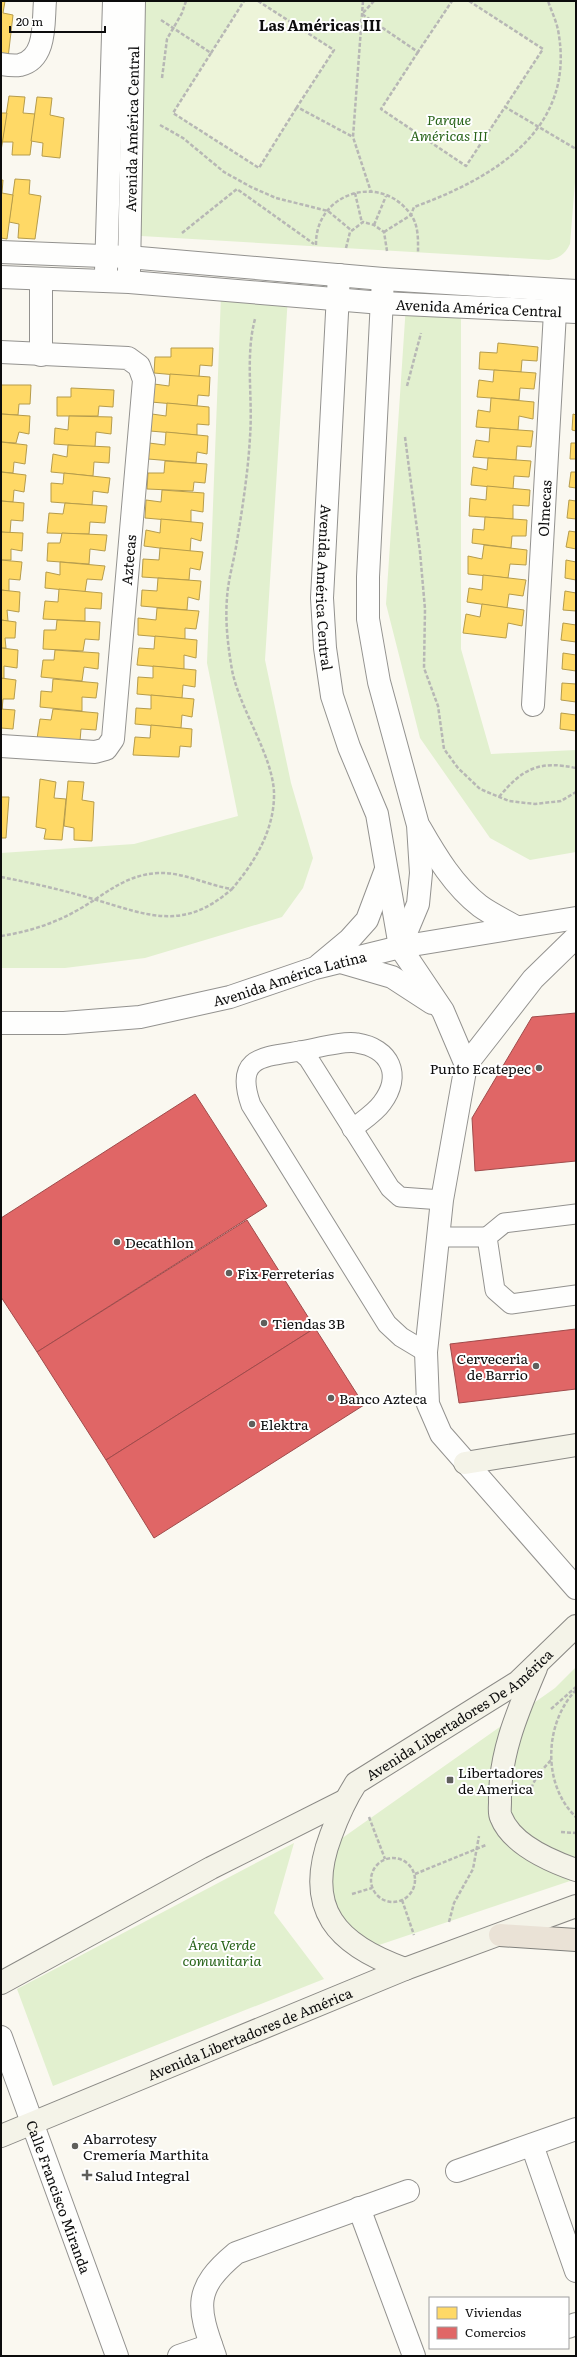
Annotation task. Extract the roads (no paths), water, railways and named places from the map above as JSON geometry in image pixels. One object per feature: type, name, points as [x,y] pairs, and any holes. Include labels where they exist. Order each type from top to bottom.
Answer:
[{"type":"highway","points":[[500,1935],[576,1940]]},
{"type":"main road","points":[[465,1463],[576,1445]]},
{"type":"main road","name":"Avenida Libertadores De América","points":[[414,1965],[378,1960],[357,1948],[336,1929],[323,1903],[320,1875],[327,1845],[344,1801],[356,1783],[518,1682],[576,1626]]},
{"type":"main road","points":[[538,1663],[510,1732],[502,1767],[500,1817],[512,1834],[542,1857],[576,1870]]},
{"type":"main road","points":[[1,1983],[211,1868],[344,1801]]},
{"type":"main road","points":[[500,1935],[576,1906]]},
{"type":"main road","name":"Avenida Libertadores de América","points":[[1,2136],[414,1965],[500,1935]]},
{"type":"street","points":[[1,64],[20,65],[34,58],[41,45],[45,1]]},
{"type":"street","name":"Avenida América Central","points":[[106,281],[105,257],[114,1]]},
{"type":"street","name":"Avenida América Central","points":[[130,282],[138,259],[134,1]]},
{"type":"street","name":"Avenida América Central","points":[[1,252],[138,259],[342,275],[385,280],[419,292],[572,301]]},
{"type":"street","name":"Avenida América Central","points":[[342,275],[338,297],[322,598],[325,648],[332,696],[349,747],[377,814],[400,947]]},
{"type":"street","name":"Avenida América Central","points":[[1,277],[130,282],[338,297],[382,303],[419,292],[572,301]]},
{"type":"street","points":[[41,279],[41,355]]},
{"type":"street","name":"Avenida América Central","points":[[385,280],[382,303],[368,577],[368,619],[379,682],[418,825],[421,873],[418,904],[400,947]]},
{"type":"street","name":"Olmecas","points":[[533,705],[572,301]]},
{"type":"street","name":"Aztecas","points":[[1,352],[128,358],[139,366],[144,380],[113,739],[106,749],[95,752],[1,746]]},
{"type":"street","name":"Avenida América Central","points":[[418,825],[441,864],[480,906],[516,927]]},
{"type":"street","name":"Avenida América Central","points":[[315,968],[349,940],[367,920],[377,898],[386,869]]},
{"type":"street","name":"Avenida América Latina","points":[[1,1023],[64,1023],[140,1017],[230,997],[315,968],[400,947],[576,918]]},
{"type":"street","points":[[576,937],[533,979],[466,1065],[442,1200],[426,1352],[428,1404],[440,1434],[576,1588]]},
{"type":"street","points":[[400,947],[443,1011],[466,1065]]},
{"type":"street","points":[[341,962],[392,977],[443,1011]]},
{"type":"street","name":"Calle Francisco Miranda","points":[[1,2037],[117,2356]]},
{"type":"street","points":[[457,2171],[576,2129]]},
{"type":"street","points":[[532,2145],[576,2271]]},
{"type":"street","points":[[179,2356],[213,2350],[200,2303],[204,2288],[217,2268],[236,2253],[408,2191]]},
{"type":"street","points":[[359,2208],[414,2356]]},
{"type":"lane","points":[[352,1129],[382,1104],[390,1090],[393,1072],[386,1058],[375,1048],[356,1042],[262,1057],[252,1064],[246,1076],[246,1090],[251,1105],[387,1324],[401,1337],[426,1352]]},
{"type":"lane","points":[[300,1051],[308,1058],[390,1188],[400,1197],[442,1200]]},
{"type":"lane","points":[[438,1237],[487,1237],[504,1223],[576,1214]]},
{"type":"lane","points":[[487,1237],[495,1290],[511,1304],[576,1295]]},
{"type":"place","name":"Punto Ecatepec","points":[[539,1068]]},
{"type":"place","name":"Decathlon","points":[[117,1242]]},
{"type":"place","name":"Fix Ferreterías","points":[[229,1273]]},
{"type":"place","name":"Tiendas 3B","points":[[264,1323]]},
{"type":"place","name":"Cerveceria de Barrio","points":[[536,1366]]},
{"type":"place","name":"Banco Azteca","points":[[331,1398]]},
{"type":"place","name":"Elektra","points":[[252,1424]]},
{"type":"place","name":"Libertadores de America","points":[[450,1780]]},
{"type":"place","name":"Abarrotesy Cremería Marthita","points":[[75,2146]]},
{"type":"place","name":"Salud Integral","points":[[87,2175]]},
{"type":"district","name":"Las Américas III","points":[[320,24]]},
{"type":"park label","name":"Parque Américas III","points":[[449,128]]},
{"type":"park label","name":"Área Verde comunitaria","points":[[222,1952]]}]
